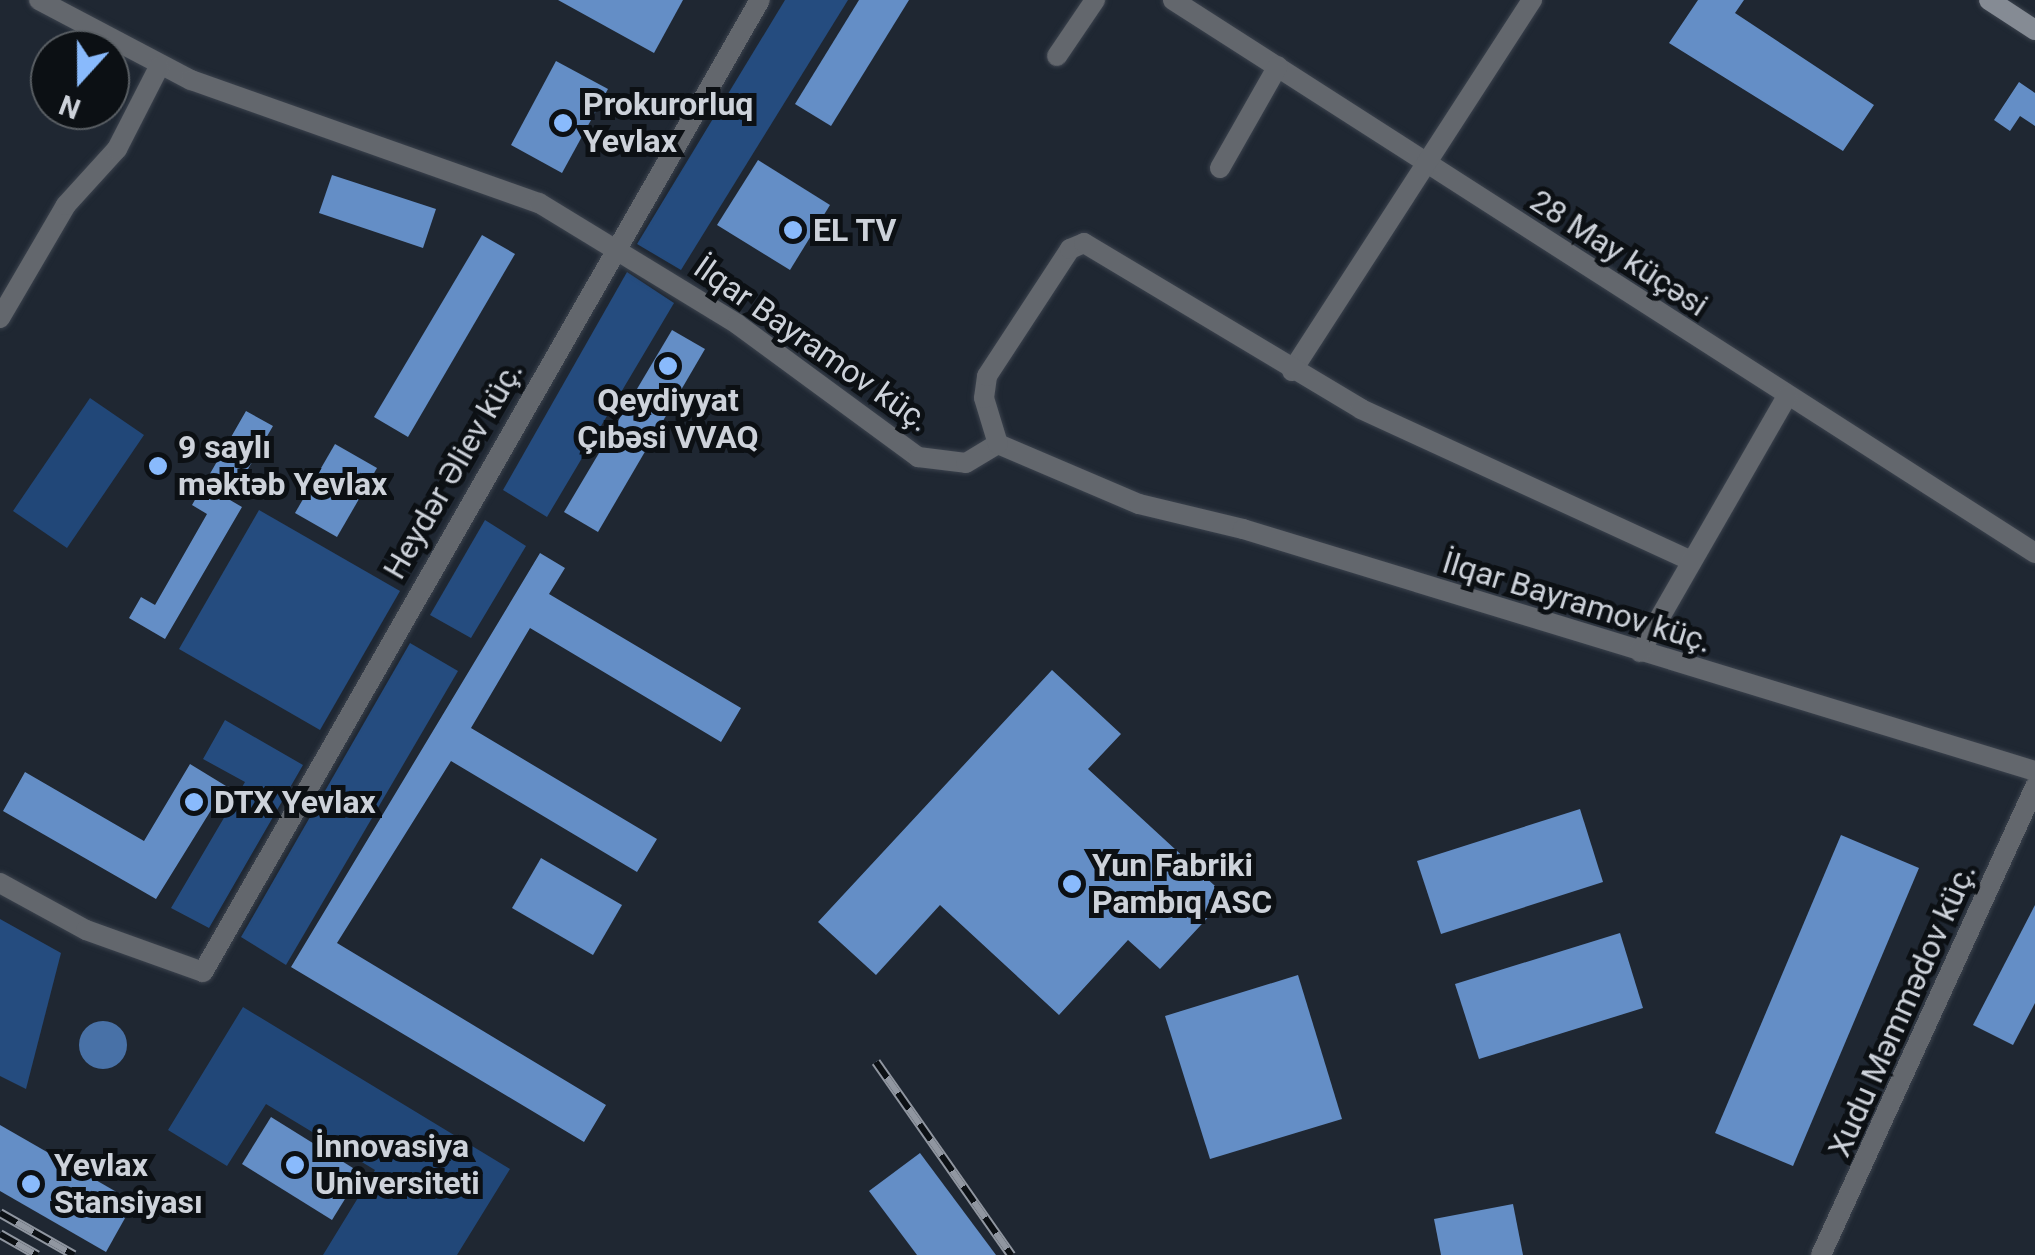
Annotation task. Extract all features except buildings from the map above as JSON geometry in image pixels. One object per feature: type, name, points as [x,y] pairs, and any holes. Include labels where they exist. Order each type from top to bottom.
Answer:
[{"type":"main road","points":[[1989,0],[2035,30]]},
{"type":"street","name":"İlqar Bayramov küç.","points":[[39,0],[159,67],[478,178],[615,245],[788,359],[918,457],[955,464],[998,444],[1139,504],[1243,529],[2035,771]]},
{"type":"street","name":"Heydər Əliev küç.","points":[[0,882],[86,930],[204,972],[615,245],[760,0]]},
{"type":"street","points":[[1058,56],[1096,0]]},
{"type":"street","name":"28 May küçəsi","points":[[1173,0],[1423,164],[2035,552]]},
{"type":"street","points":[[1292,371],[1532,0]]},
{"type":"street","points":[[1220,168],[1278,66]]},
{"type":"street","points":[[0,318],[66,205],[118,149],[159,67]]},
{"type":"street","points":[[998,444],[984,398],[987,376],[1070,249],[1084,243],[1292,371],[1692,561]]},
{"type":"street","points":[[1640,652],[1786,396]]},
{"type":"street","name":"Xudu Məmmədov küç.","points":[[1823,1254],[2035,788]]},
{"type":"shaded area","points":[[785,0],[848,0],[681,270],[637,244]]},
{"type":"shaded area","points":[[627,272],[674,303],[547,517],[503,490]]},
{"type":"shaded area","points":[[90,398],[144,435],[67,548],[13,511]]},
{"type":"shaded area","points":[[259,510],[400,591],[320,730],[179,649]]},
{"type":"shaded area","points":[[485,520],[526,546],[471,638],[430,615]]},
{"type":"shaded area","points":[[410,643],[458,671],[286,965],[241,937]]},
{"type":"shaded area","points":[[225,720],[303,765],[209,928],[171,908],[245,782],[203,759]]},
{"type":"shaded area","points":[[0,919],[61,953],[26,1089],[0,1076]]},
{"type":"shaded area","points":[[243,1007],[510,1169],[457,1255],[323,1255],[375,1170],[266,1104],[227,1166],[168,1130]]},
{"type":"shaded area","points":[[103,1021],[120,1028],[127,1045],[120,1062],[103,1069],[86,1062],[79,1045],[86,1028]]},
{"type":"railway","points":[[876,1062],[1011,1255]]},
{"type":"railway","points":[[0,1213],[74,1255]]},
{"type":"railway","points":[[0,1234],[37,1255]]},
{"type":"place","name":"Prokurorluq Yevlax","points":[[563,123]]},
{"type":"place","name":"EL TV","points":[[793,230]]},
{"type":"place","name":"Qeydiyyat Çıbəsi VVAQ","points":[[668,366]]},
{"type":"place","name":"9 saylı məktəb Yevlax","points":[[158,466]]},
{"type":"place","name":"DTX Yevlax","points":[[194,802]]},
{"type":"place","name":"Yun Fabriki Pambıq ASC","points":[[1072,884]]},
{"type":"place","name":"İnnovasiya Universiteti","points":[[295,1165]]},
{"type":"place","name":"Yevlax Stansiyası","points":[[31,1184]]}]
